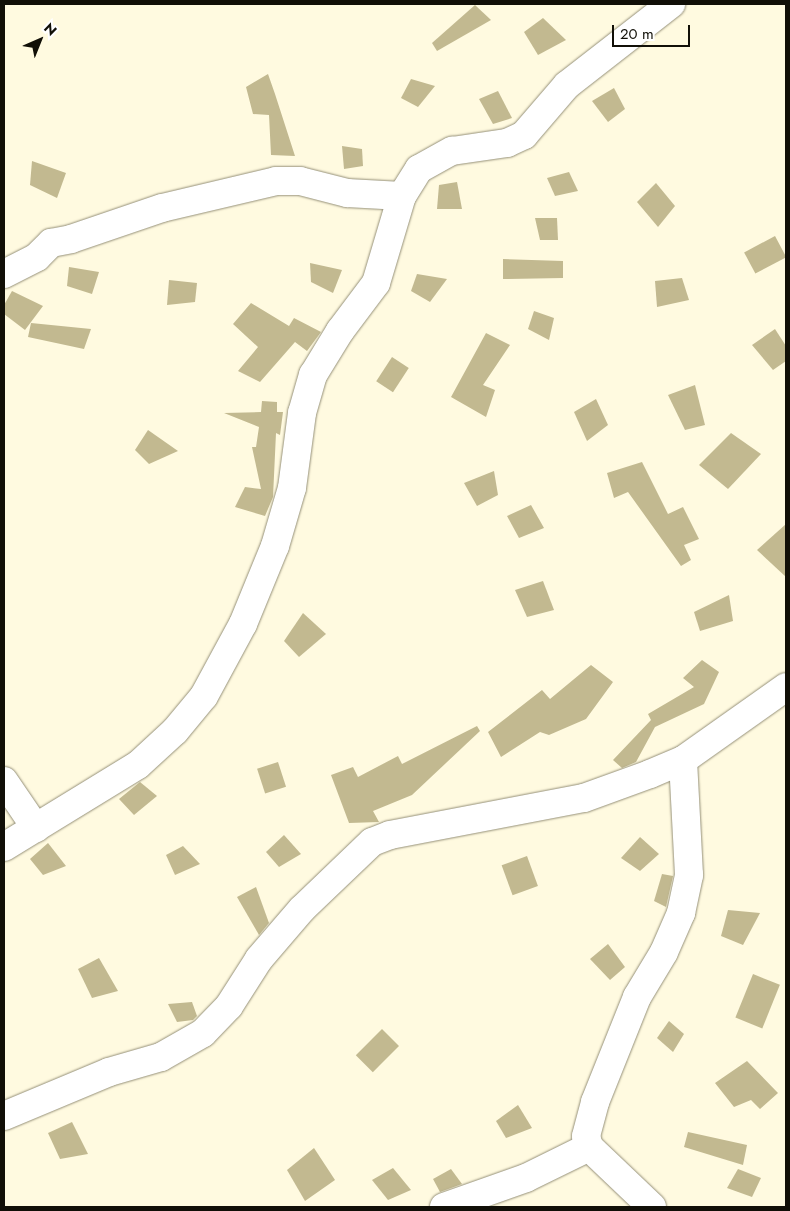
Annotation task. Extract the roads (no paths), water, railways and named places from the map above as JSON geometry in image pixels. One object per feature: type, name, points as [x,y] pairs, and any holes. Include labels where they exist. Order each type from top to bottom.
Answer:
[{"type":"street","points":[[4,847],[138,765],[175,731],[204,696],[243,624],[275,546],[292,488],[302,413],[313,375],[340,331],[376,283],[402,196],[419,169],[452,151],[507,143],[524,134],[567,85],[671,4]]},
{"type":"street","points":[[4,274],[36,257],[50,243],[71,240],[162,208],[276,180],[300,181],[347,193],[402,196]]},
{"type":"street","points":[[4,1116],[109,1072],[162,1057],[203,1033],[229,1006],[259,959],[302,909],[372,842],[404,832],[584,798],[683,760],[786,687]]},
{"type":"street","points":[[652,1207],[589,1146],[586,1136],[595,1102],[636,996],[664,952],[681,913],[689,875],[683,760]]},
{"type":"street","points":[[4,781],[36,828]]},
{"type":"street","points":[[444,1207],[526,1178],[589,1146]]}]
